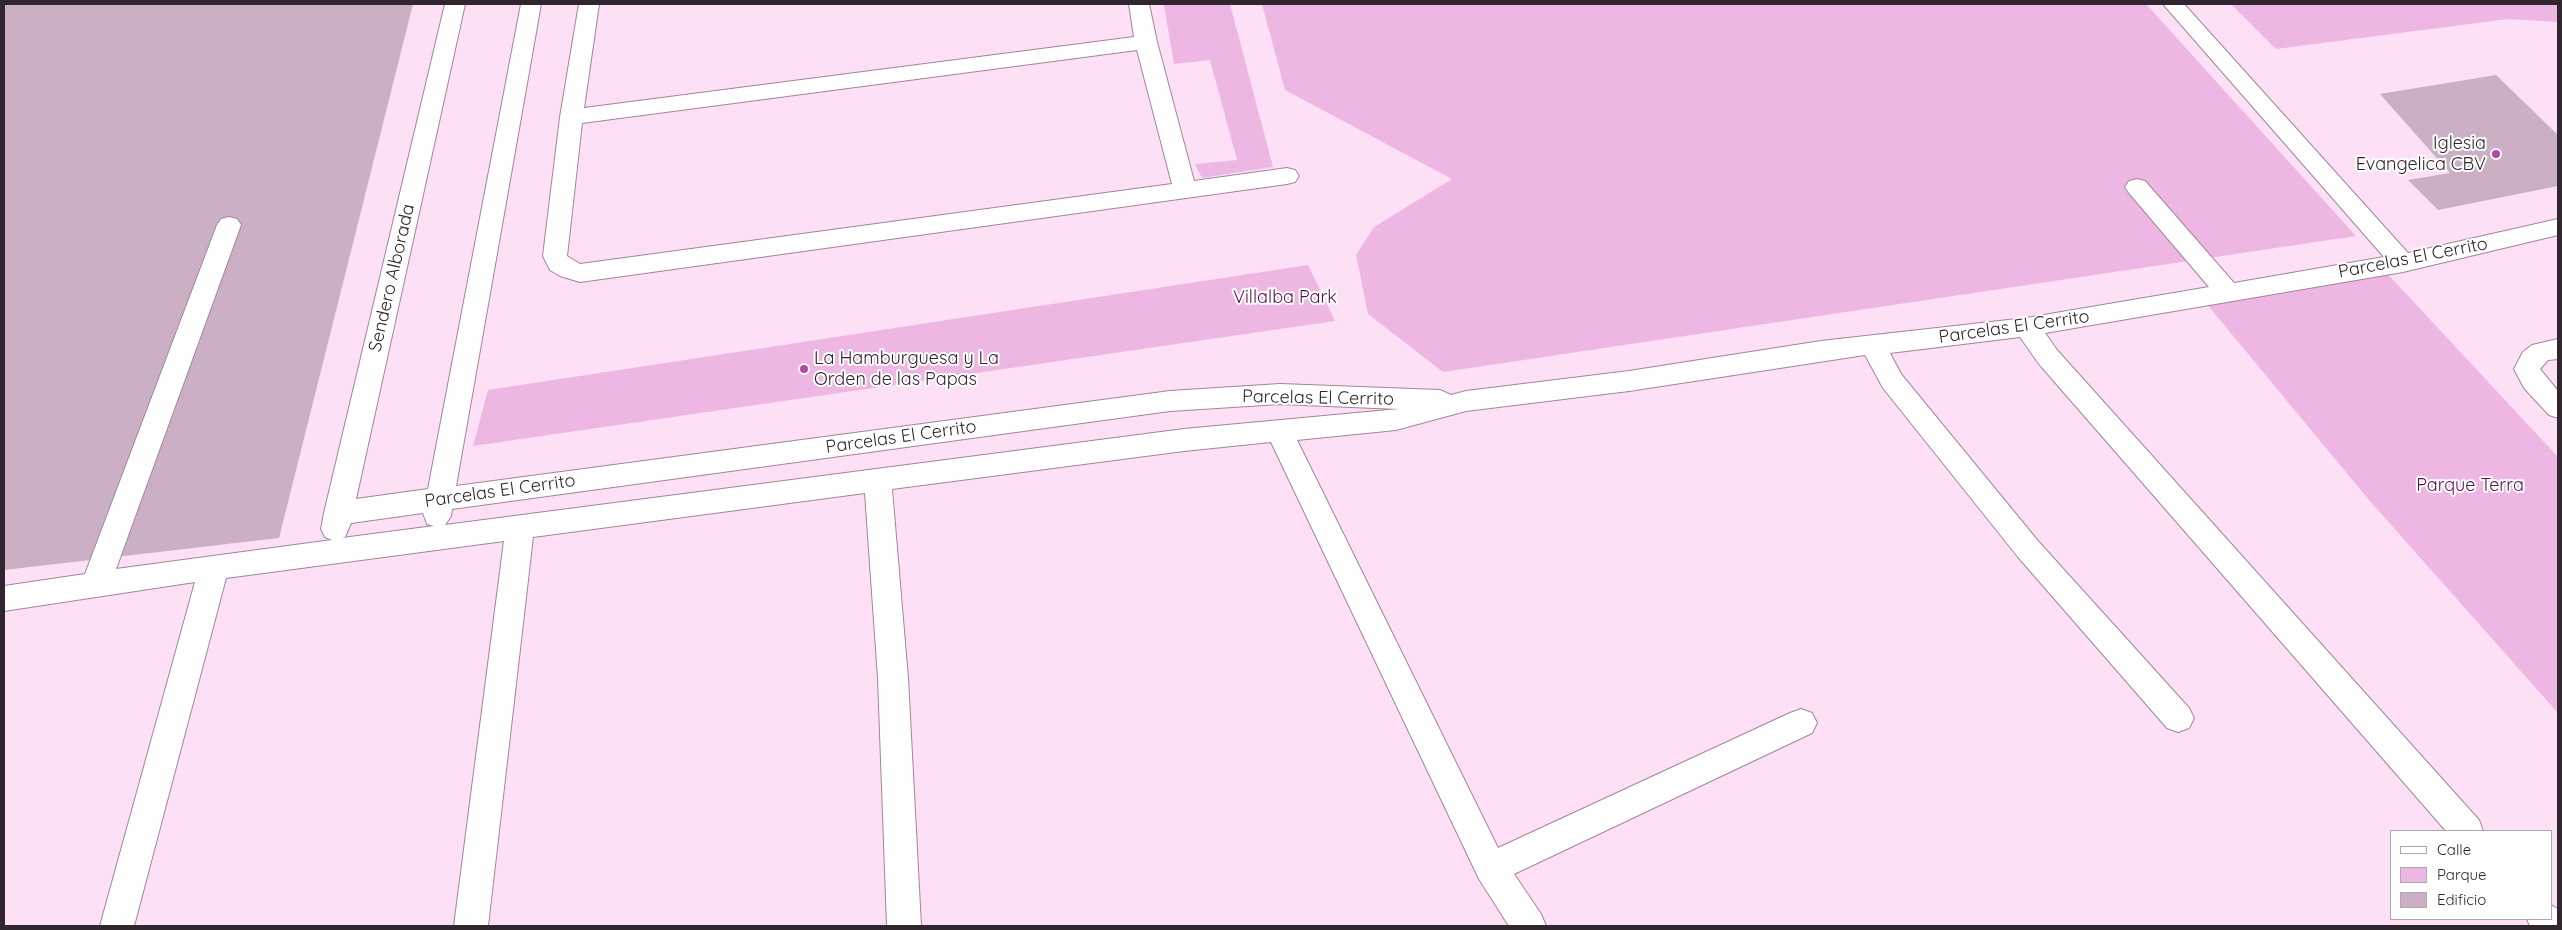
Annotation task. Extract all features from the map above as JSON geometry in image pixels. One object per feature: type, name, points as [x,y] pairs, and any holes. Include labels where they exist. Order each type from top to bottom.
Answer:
[{"type":"street","name":"Sendero Alborada","points":[[330,552],[455,4]]},
{"type":"street","points":[[430,539],[441,499],[531,4]]},
{"type":"street","points":[[589,4],[571,117],[555,256],[564,267],[580,273],[1287,176]]},
{"type":"street","points":[[1139,4],[1146,42],[1185,189]]},
{"type":"street","points":[[2173,4],[2403,263]]},
{"type":"street","points":[[571,117],[1146,42]]},
{"type":"street","points":[[2137,187],[2228,292]]},
{"type":"street","points":[[95,585],[229,225]]},
{"type":"street","name":"Parcelas El Cerrito","points":[[4,598],[214,567],[878,482],[1184,440],[1396,420],[1466,401],[1630,381],[1821,351],[2026,327],[2403,263],[2558,227]]},
{"type":"street","points":[[2026,327],[2048,357],[2466,830]]},
{"type":"street","points":[[1873,346],[1892,382],[2028,549],[2178,718]]},
{"type":"street","points":[[2558,349],[2541,352],[2532,359],[2527,369],[2533,381],[2558,408]]},
{"type":"street","name":"Parcelas El Cerrito","points":[[338,513],[1170,401],[1280,394],[1466,401]]},
{"type":"street","points":[[1280,431],[1491,868],[1529,926]]},
{"type":"street","points":[[878,482],[892,678],[904,926]]},
{"type":"street","points":[[471,926],[520,527]]},
{"type":"street","points":[[117,926],[214,567]]},
{"type":"street","points":[[1491,868],[1800,722]]},
{"type":"green space","points":[[1230,4],[1273,167],[1202,178],[1195,164],[1237,160],[1210,60],[1174,64],[1164,5]]},
{"type":"green space","points":[[1262,4],[2146,4],[2356,236],[1443,372],[1368,314],[1356,255],[1374,227],[1452,179],[1285,90]]},
{"type":"green space","points":[[2231,4],[2558,4],[2558,22],[2508,19],[2276,49]]},
{"type":"green space","name":"Villalba Park","points":[[1308,265],[1335,321],[473,446],[488,390]]},
{"type":"green space","name":"Parque Terra","points":[[2384,270],[2558,457],[2558,713],[2369,500],[2206,303]]},
{"type":"building","points":[[4,4],[413,4],[279,538],[4,570]]},
{"type":"building","name":"Iglesia Evangelica CBV","points":[[2496,75],[2558,135],[2558,186],[2438,210],[2408,180],[2450,173],[2380,94]]},
{"type":"place","name":"Iglesia Evangelica CBV","points":[[2496,154]]},
{"type":"place","name":"La Hamburguesa y La Orden de las Papas","points":[[804,369]]}]
